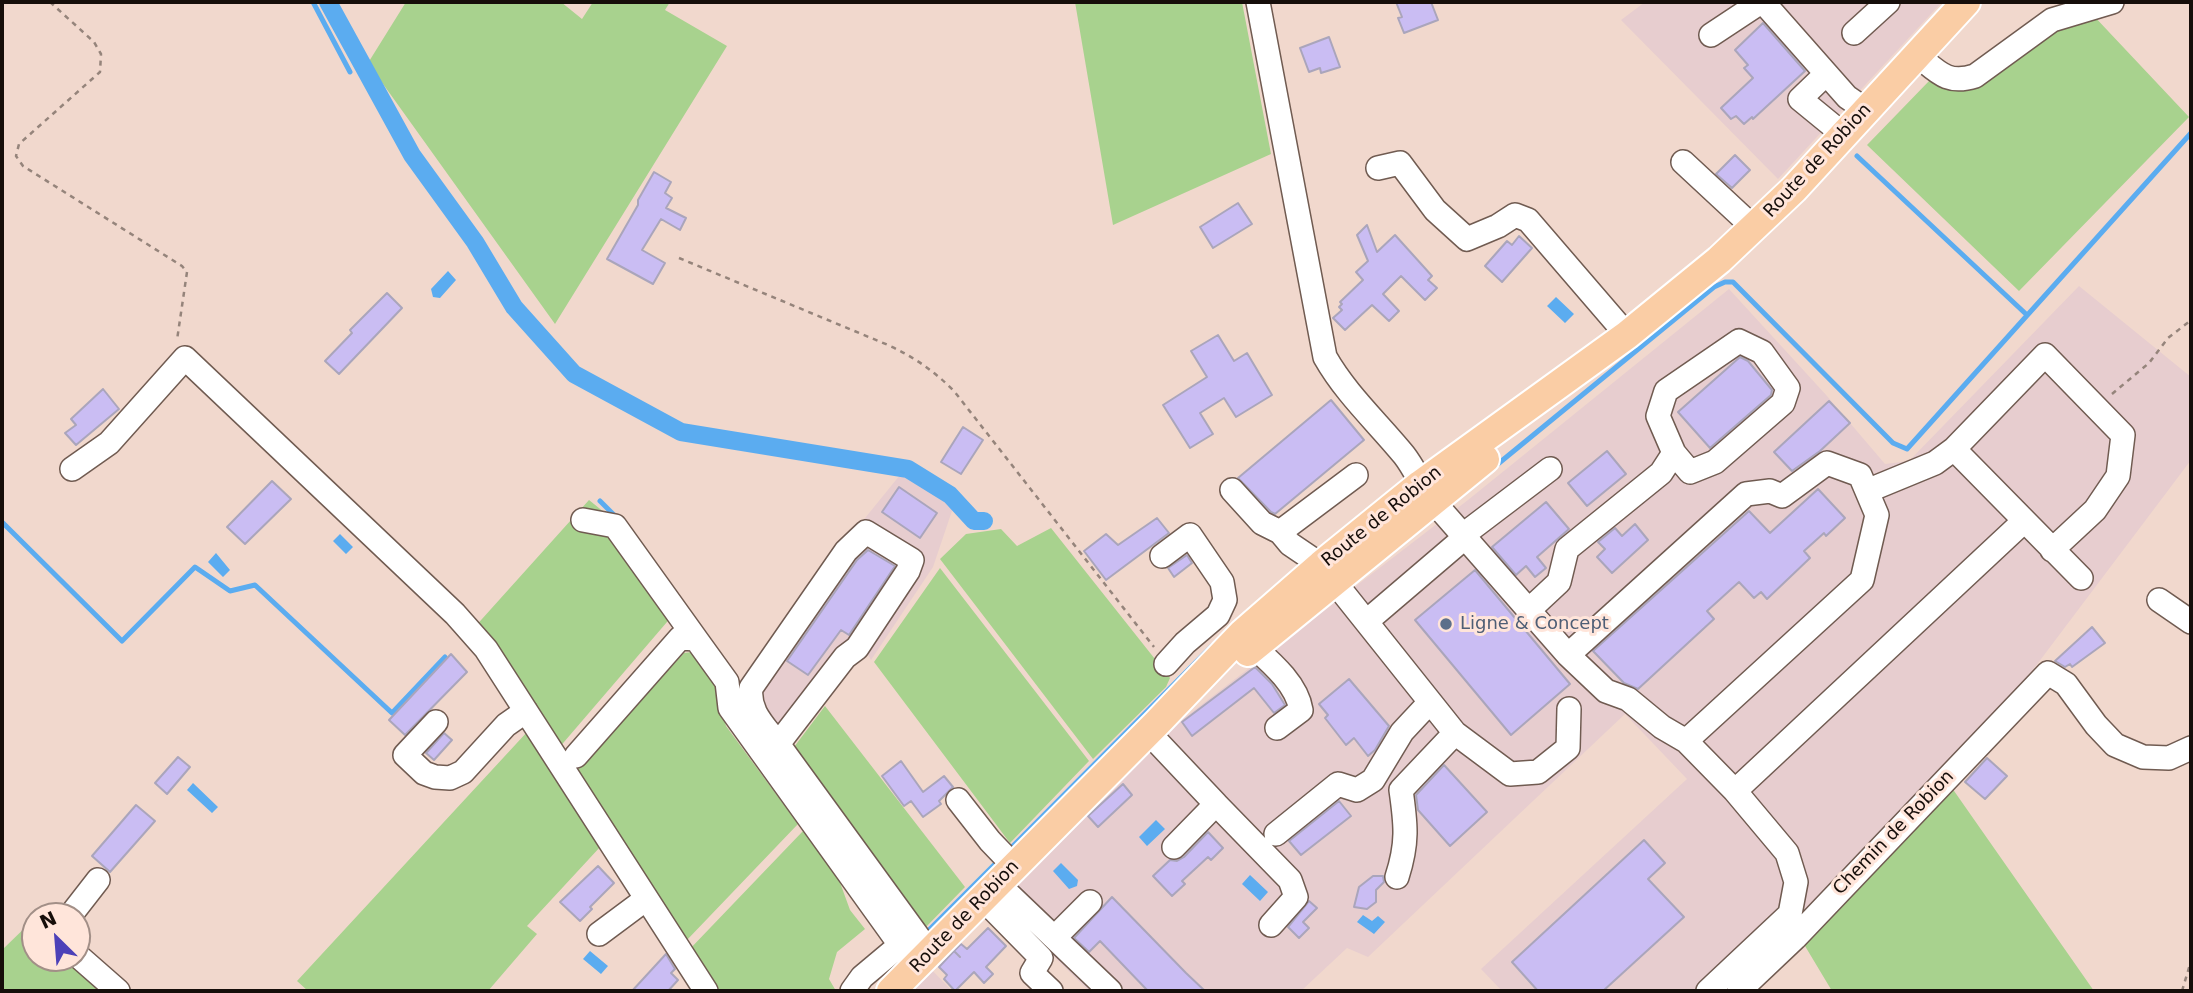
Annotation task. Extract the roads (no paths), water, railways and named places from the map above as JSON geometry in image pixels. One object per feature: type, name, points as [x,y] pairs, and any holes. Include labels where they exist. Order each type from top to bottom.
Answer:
[{"type":"main road","name":"Route de Robion","points":[[891,991],[915,956],[998,883],[1153,728],[1242,633],[1328,575],[1373,552],[1427,493],[1525,426],[1627,335],[1719,260],[1754,228],[1844,135],[1966,2]]},
{"type":"main road","name":"Route de Robion","points":[[1153,728],[1254,647],[1328,575],[1427,493],[1500,426],[1627,335]]},
{"type":"street","points":[[1258,2],[1325,357],[1352,397],[1406,457],[1460,540],[1606,691],[1628,699],[1662,727],[1686,741],[1735,791],[1787,853],[1796,882],[1790,914],[1708,991]]},
{"type":"street","points":[[1711,35],[1762,2],[1847,97],[1866,110]]},
{"type":"street","points":[[1854,33],[1888,2]]},
{"type":"street","points":[[1917,55],[1946,78],[1961,81],[1975,76],[2052,20],[2112,2]]},
{"type":"street","points":[[1826,74],[1800,99],[1844,135]]},
{"type":"street","points":[[1683,162],[1754,228]]},
{"type":"street","points":[[1378,168],[1400,163],[1435,210],[1467,239],[1498,226],[1515,215],[1528,220],[1627,335]]},
{"type":"street","points":[[1739,341],[1762,352],[1788,388],[1783,403],[1715,462],[1690,472],[1674,453],[1658,416],[1666,391],[1739,341]]},
{"type":"street","points":[[1867,491],[1935,463],[1954,449],[2045,355],[2123,435],[2119,477],[2095,510],[2052,550]]},
{"type":"street","points":[[72,469],[109,443],[185,358],[455,614],[486,649],[706,991]]},
{"type":"street","points":[[1954,449],[2081,578]]},
{"type":"street","points":[[1530,610],[1559,582],[1567,549],[1661,473],[1674,453]]},
{"type":"street","points":[[1569,655],[1746,494],[1770,491],[1782,496],[1827,463],[1860,475],[1877,515],[1861,580],[1686,741]]},
{"type":"street","points":[[1367,621],[1460,540],[1550,469]]},
{"type":"street","points":[[1280,532],[1356,475]]},
{"type":"street","points":[[1232,489],[1262,523],[1280,532],[1290,544],[1328,575],[1455,733],[1510,774],[1538,772],[1568,748],[1569,709]]},
{"type":"street","points":[[583,520],[615,526],[727,682],[730,708],[915,956]]},
{"type":"street","points":[[1735,791],[2023,522]]},
{"type":"street","points":[[778,744],[845,657],[857,648],[908,571],[912,561],[866,532],[846,551],[751,688],[749,701],[915,956]]},
{"type":"street","points":[[1162,556],[1190,535],[1223,582],[1226,600],[1218,615],[1185,643],[1166,664]]},
{"type":"street","points":[[2160,600],[2191,622]]},
{"type":"street","points":[[576,756],[680,638],[696,639]]},
{"type":"street","points":[[1254,647],[1299,695],[1300,710],[1277,728]]},
{"type":"street","name":"Chemin de Robion","points":[[1739,991],[1795,937],[2048,673],[2066,684],[2115,746],[2143,757],[2169,758],[2191,748]]},
{"type":"street","points":[[1276,834],[1338,784],[1357,790],[1373,780],[1402,732],[1430,702]]},
{"type":"street","points":[[436,722],[405,755],[424,773],[450,778],[463,772],[506,725],[526,711]]},
{"type":"street","points":[[1153,728],[1216,804],[1290,880],[1296,897],[1271,925]]},
{"type":"street","points":[[1397,877],[1405,851],[1406,825],[1401,790],[1455,733]]},
{"type":"street","points":[[958,800],[990,841],[998,883],[1041,958],[1032,973],[1051,991]]},
{"type":"street","points":[[1174,847],[1216,804]]},
{"type":"street","points":[[81,902],[98,880]]},
{"type":"street","points":[[998,883],[1110,991]]},
{"type":"street","points":[[599,934],[646,899]]},
{"type":"street","points":[[1055,937],[1090,902]]},
{"type":"street","points":[[852,991],[862,977],[915,956]]},
{"type":"street","points":[[91,967],[118,991]]},
{"type":"water","points":[[448,271],[456,280],[440,298],[433,297],[431,289]]},
{"type":"water","points":[[1556,297],[1574,314],[1565,323],[1547,306]]},
{"type":"water","points":[[340,534],[353,547],[346,554],[333,541]]},
{"type":"water","points":[[216,553],[230,570],[223,577],[208,562]]},
{"type":"water","points":[[193,783],[218,807],[212,813],[187,790]]},
{"type":"water","points":[[1156,820],[1165,829],[1147,846],[1139,837]]},
{"type":"water","points":[[1061,863],[1078,880],[1077,886],[1069,889],[1053,871]]},
{"type":"water","points":[[1250,875],[1268,892],[1260,901],[1242,884]]},
{"type":"water","points":[[1363,915],[1372,921],[1378,916],[1385,922],[1374,934],[1357,922]]},
{"type":"water","points":[[590,951],[608,966],[601,974],[583,959]]},
{"type":"waterway","points":[[313,2],[350,72]]},
{"type":"waterway","points":[[328,2],[412,155],[475,242],[514,307],[574,374],[681,432],[908,469],[950,495],[974,521],[984,521]]},
{"type":"waterway","points":[[1493,468],[1714,287],[1725,282],[1733,282],[1893,443],[1907,449],[2191,133]]},
{"type":"waterway","points":[[1857,156],[2027,315]]},
{"type":"waterway","points":[[600,501],[618,519]]},
{"type":"waterway","points":[[2,522],[122,641],[195,567],[230,591],[255,585],[392,713],[445,657]]},
{"type":"waterway","points":[[1009,850],[1212,646]]},
{"type":"waterway","points":[[925,934],[1000,859]]},
{"type":"place","name":"Ligne & Concept","points":[[1446,624]]}]
